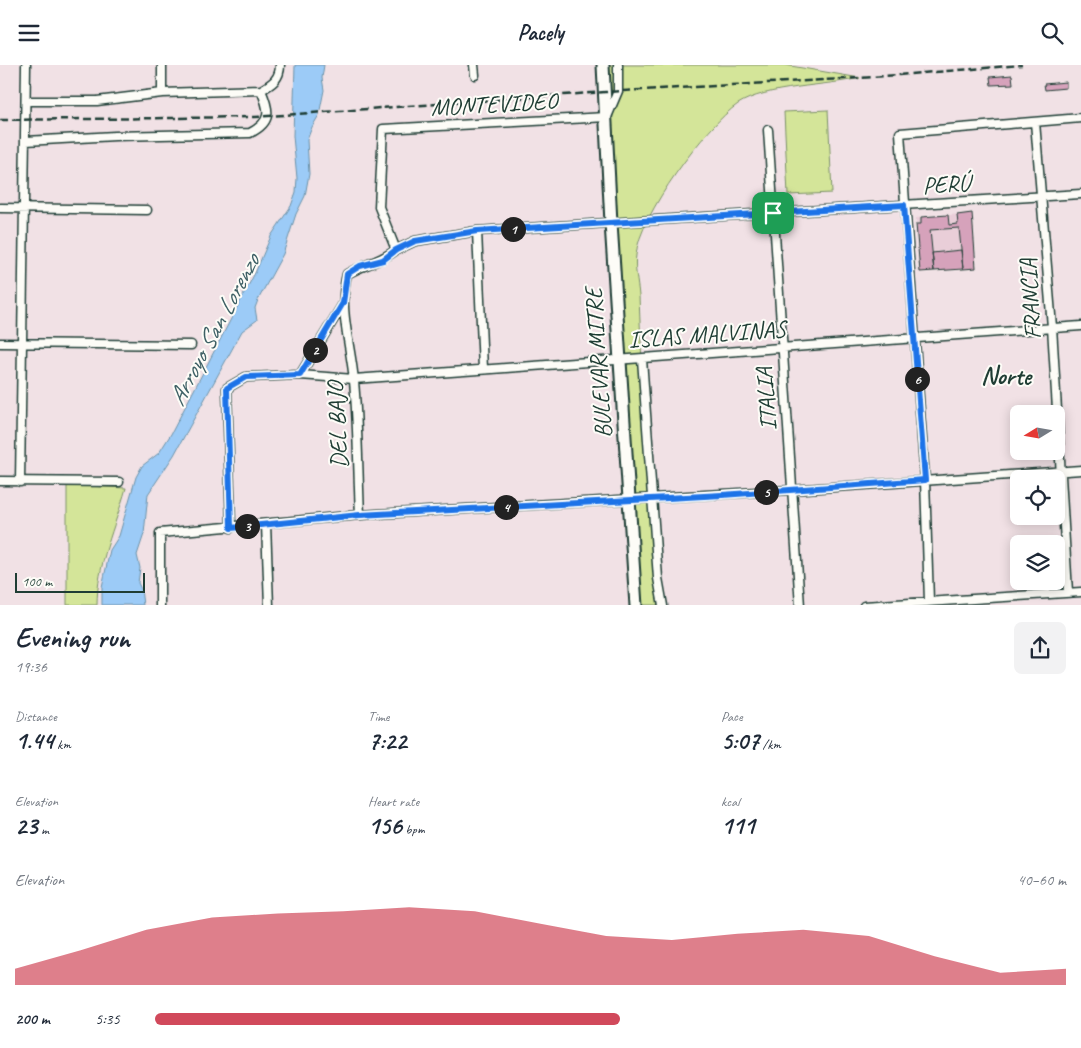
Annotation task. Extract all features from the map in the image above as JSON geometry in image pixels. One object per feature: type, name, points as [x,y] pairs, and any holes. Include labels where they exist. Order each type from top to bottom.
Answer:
[{"type":"street","points":[[20,482],[26,65]]},
{"type":"street","points":[[162,65],[162,93]]},
{"type":"street","points":[[26,101],[97,101],[162,93],[261,90],[274,82],[280,71],[280,65]]},
{"type":"street","points":[[474,65],[475,75]]},
{"type":"street","name":"BULEVAR MITRE","points":[[603,65],[611,223],[636,605]]},
{"type":"street","name":"BULEVAR MITRE","points":[[607,117],[618,91],[618,65]]},
{"type":"street","points":[[26,141],[115,136],[250,133],[261,128],[267,121],[268,109],[261,90]]},
{"type":"street","name":"MONTEVIDEO","points":[[396,250],[379,207],[383,129],[607,117]]},
{"type":"street","points":[[929,601],[925,480],[900,133],[1081,118]]},
{"type":"street","name":"FRANCIA","points":[[1035,122],[1052,327],[1060,470]]},
{"type":"street","name":"ITALIA","points":[[768,130],[800,605]]},
{"type":"street","name":"PERÚ","points":[[396,250],[415,241],[477,231],[1081,194]]},
{"type":"street","points":[[0,208],[147,210]]},
{"type":"street","points":[[477,231],[483,369]]},
{"type":"street","name":"DEL BAJO","points":[[360,515],[354,379],[343,303],[347,274],[360,266],[383,260],[396,250]]},
{"type":"street","points":[[300,375],[343,303]]},
{"type":"street","name":"ISLAS MALVINAS","points":[[231,528],[227,388],[246,377],[300,375],[354,379],[1081,326]]},
{"type":"street","points":[[0,343],[191,345]]},
{"type":"street","name":"BULEVAR MITRE","points":[[642,359],[658,578],[663,605]]},
{"type":"street","points":[[1065,471],[1081,470]]},
{"type":"street","points":[[160,605],[160,533],[360,515],[653,499],[1010,474]]},
{"type":"street","points":[[0,481],[119,482]]},
{"type":"street","points":[[266,524],[268,605]]},
{"type":"street","name":"FRANCIA","points":[[1064,525],[1068,592]]},
{"type":"street","points":[[864,605],[1081,592]]},
{"type":"shaded area","points":[[972,213],[976,268],[920,272],[916,218]]},
{"type":"green space","points":[[603,65],[785,65],[860,78],[764,93],[738,104],[709,131],[692,151],[661,196],[640,238],[636,255],[636,270],[643,376],[663,605],[636,605]]},
{"type":"green space","points":[[828,110],[832,193],[788,195],[784,112]]},
{"type":"green space","points":[[67,485],[126,488],[103,561],[97,605],[67,605]]},
{"type":"water","name":"Arroyo San Lorenzo","points":[[295,65],[324,65],[322,78],[324,90],[319,115],[307,140],[309,174],[305,196],[296,214],[283,254],[258,300],[255,308],[257,320],[242,331],[174,455],[148,494],[144,534],[137,555],[140,568],[138,583],[141,589],[143,605],[102,605],[102,587],[110,550],[119,536],[136,477],[142,466],[159,453],[171,434],[256,271],[271,236],[291,206],[296,192],[297,178],[293,136]]},
{"type":"building","points":[[1012,75],[1013,84],[991,85],[990,77]]},
{"type":"building","points":[[1066,82],[1066,88],[1045,90],[1044,84]]},
{"type":"building","points":[[972,213],[976,268],[963,269],[959,228],[930,230],[934,271],[920,272],[916,224],[921,224],[921,217],[948,215],[949,225],[958,224],[957,215]]},
{"type":"building","points":[[961,250],[963,269],[934,271],[932,253]]},
{"type":"railway","points":[[0,120],[255,117],[605,92],[860,78],[1022,65]]},
{"type":"district","name":"Norte","points":[[1006,376]]},
{"type":"route","points":[[904,205],[925,480],[722,495],[360,515],[231,528],[227,388],[246,377],[300,375],[343,303],[347,274],[360,266],[383,260],[396,250],[415,241],[477,231],[773,213],[904,205]]}]
